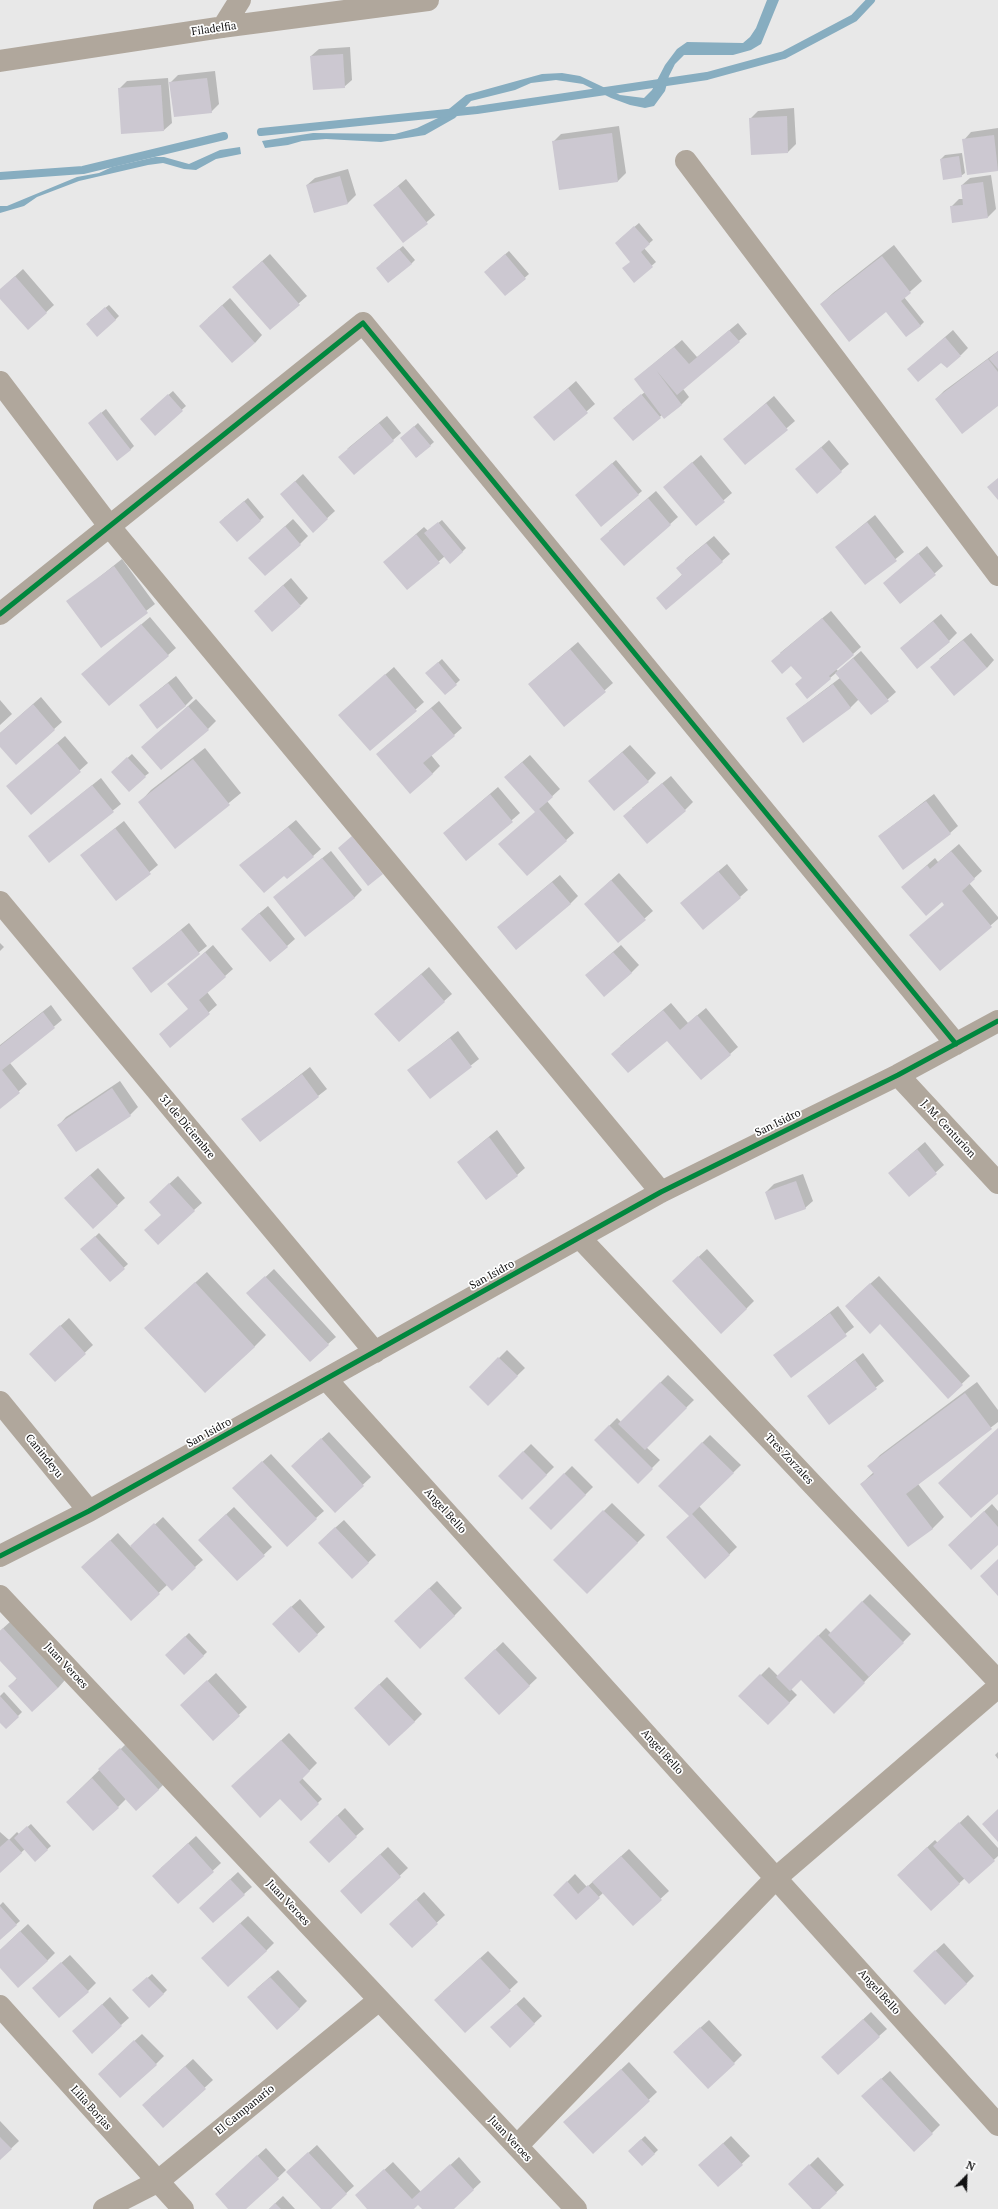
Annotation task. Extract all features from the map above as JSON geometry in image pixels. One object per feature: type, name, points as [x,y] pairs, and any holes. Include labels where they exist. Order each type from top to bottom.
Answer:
[{"type":"street","points":[[223,27],[240,0]]},
{"type":"street","name":"Filadelfia","points":[[0,61],[223,27],[428,0]]},
{"type":"street","points":[[686,160],[998,575]]},
{"type":"street","points":[[0,614],[363,323],[956,1044]]},
{"type":"street","points":[[0,382],[110,527],[661,1192]]},
{"type":"street","name":"31 de Diciembre","points":[[0,902],[375,1352]]},
{"type":"street","name":"San Isidro","points":[[0,1556],[89,1510],[661,1192],[898,1075],[998,1021]]},
{"type":"street","name":"J. M. Centurion","points":[[898,1075],[998,1183]]},
{"type":"street","name":"Tres Zorzales","points":[[580,1238],[998,1681]]},
{"type":"street","name":"Angel Bello","points":[[326,1379],[997,2121]]},
{"type":"street","name":"Canindeyu","points":[[0,1402],[89,1510]]},
{"type":"street","name":"Juan Veroes","points":[[0,1596],[576,2209]]},
{"type":"street","points":[[517,2146],[776,1878],[998,1687]]},
{"type":"street","name":"El Campanario","points":[[104,2209],[157,2182],[379,2000]]},
{"type":"street","name":"Lilia Borjas","points":[[0,2006],[157,2182],[183,2209]]},
{"type":"water","points":[[767,0],[779,0],[761,44],[751,50],[733,55],[684,55],[675,64],[669,76],[665,91],[654,106],[645,108],[630,105],[611,98],[583,84],[556,80],[531,83],[515,90],[471,101],[455,118],[425,135],[381,142],[326,139],[302,141],[288,145],[265,148],[262,141],[313,133],[395,134],[417,128],[438,118],[466,95],[542,74],[562,73],[580,76],[620,95],[644,98],[652,90],[665,65],[677,49],[687,42],[743,43],[750,37],[756,28]]},
{"type":"water","points":[[240,147],[241,154],[216,159],[196,170],[184,169],[163,163],[148,165],[79,181],[37,197],[24,206],[0,213],[0,206],[7,206],[77,177],[99,173],[112,167],[155,157],[164,157],[189,164],[220,150]]},
{"type":"building","points":[[343,54],[345,88],[313,90],[310,56]]},
{"type":"building","points":[[207,78],[212,113],[174,117],[169,82]]},
{"type":"building","points":[[161,85],[164,131],[121,134],[118,88]]},
{"type":"building","points":[[787,116],[788,153],[751,155],[749,118]]},
{"type":"building","points":[[612,133],[618,182],[559,190],[552,141]]},
{"type":"building","points":[[994,135],[998,171],[967,175],[962,139]]},
{"type":"building","points":[[959,156],[962,177],[943,180],[940,159]]},
{"type":"building","points":[[340,176],[348,204],[314,213],[306,185]]},
{"type":"building","points":[[983,182],[988,218],[952,223],[950,206],[963,205],[961,185]]},
{"type":"building","points":[[398,186],[428,224],[403,243],[373,205]]},
{"type":"building","points":[[634,226],[650,244],[641,252],[653,267],[634,283],[622,268],[630,262],[615,243]]},
{"type":"building","points":[[399,249],[412,264],[388,283],[376,268]]},
{"type":"building","points":[[505,254],[526,279],[505,296],[484,272]]},
{"type":"building","points":[[882,256],[911,293],[901,301],[921,326],[906,337],[886,312],[849,342],[820,304]]},
{"type":"building","points":[[262,261],[300,305],[270,330],[232,287]]},
{"type":"building","points":[[15,276],[47,313],[28,330],[0,299],[0,289]]},
{"type":"building","points":[[222,305],[255,343],[232,363],[199,326]]},
{"type":"building","points":[[105,307],[116,320],[97,337],[86,324]]},
{"type":"building","points":[[729,330],[740,342],[677,395],[656,370],[682,405],[664,419],[634,379],[674,347],[689,364]]},
{"type":"building","points":[[945,337],[961,356],[947,368],[941,363],[918,382],[907,369]]},
{"type":"building","points":[[998,351],[998,369],[989,359]]},
{"type":"building","points":[[988,359],[998,372],[998,406],[962,434],[935,399]]},
{"type":"building","points":[[568,388],[588,413],[554,441],[533,417]]},
{"type":"building","points":[[168,394],[183,411],[155,436],[140,419]]},
{"type":"building","points":[[641,394],[661,418],[633,441],[613,418]]},
{"type":"building","points":[[766,403],[788,430],[745,465],[723,439]]},
{"type":"building","points":[[101,412],[131,450],[117,461],[88,423]]},
{"type":"building","points":[[379,423],[394,441],[354,475],[338,457]]},
{"type":"building","points":[[414,426],[431,446],[416,458],[400,438]]},
{"type":"building","points":[[821,447],[842,472],[817,494],[795,469]]},
{"type":"building","points":[[692,462],[725,502],[696,526],[663,487]]},
{"type":"building","points":[[612,463],[639,495],[601,527],[575,495]]},
{"type":"building","points":[[998,478],[998,500],[987,487]]},
{"type":"building","points":[[295,481],[328,519],[313,533],[280,494]]},
{"type":"building","points":[[648,498],[671,525],[624,566],[600,539]]},
{"type":"building","points":[[244,501],[261,521],[237,542],[219,522]]},
{"type":"building","points":[[438,522],[463,552],[450,564],[424,533]]},
{"type":"building","points":[[867,522],[897,561],[865,585],[835,547]]},
{"type":"building","points":[[285,526],[301,545],[265,576],[248,558]]},
{"type":"building","points":[[416,534],[440,563],[407,590],[383,562]]},
{"type":"building","points":[[706,543],[723,562],[666,610],[656,598],[682,575],[676,568]]},
{"type":"building","points":[[918,553],[936,575],[900,604],[883,583]]},
{"type":"building","points":[[114,566],[148,613],[101,648],[66,601]]},
{"type":"building","points":[[283,585],[301,606],[272,632],[254,611]]},
{"type":"building","points":[[822,618],[854,655],[829,676],[831,679],[807,699],[795,684],[802,678],[791,666],[782,674],[771,661]]},
{"type":"building","points":[[933,621],[950,642],[917,669],[900,648]]},
{"type":"building","points":[[141,624],[169,656],[109,706],[81,674]]},
{"type":"building","points":[[963,640],[987,668],[954,696],[930,667]]},
{"type":"building","points":[[570,649],[606,692],[564,727],[528,684]]},
{"type":"building","points":[[853,658],[889,701],[871,715],[835,673]]},
{"type":"building","points":[[438,662],[457,685],[445,695],[425,673]]},
{"type":"building","points":[[385,674],[417,711],[370,751],[338,715]]},
{"type":"building","points":[[168,683],[186,706],[157,729],[139,705]]},
{"type":"building","points":[[833,684],[851,708],[803,743],[786,718]]},
{"type":"building","points":[[33,704],[55,730],[16,765],[0,747],[0,733]]},
{"type":"building","points":[[188,706],[209,730],[161,770],[141,747]]},
{"type":"building","points":[[431,708],[455,736],[423,763],[433,774],[410,794],[376,754]]},
{"type":"building","points":[[57,743],[81,772],[31,815],[6,786]]},
{"type":"building","points":[[622,752],[649,782],[614,811],[588,781]]},
{"type":"building","points":[[127,757],[146,777],[129,792],[111,772]]},
{"type":"building","points":[[193,759],[230,805],[175,849],[138,802]]},
{"type":"building","points":[[522,762],[553,797],[539,809],[567,841],[527,876],[498,844],[535,812],[504,777]]},
{"type":"building","points":[[662,783],[686,811],[647,844],[623,816]]},
{"type":"building","points":[[92,785],[114,812],[49,863],[28,836]]},
{"type":"building","points":[[490,794],[513,822],[466,861],[443,833]]},
{"type":"building","points":[[926,801],[951,834],[903,870],[878,836]]},
{"type":"building","points":[[288,827],[314,857],[287,879],[284,876],[264,893],[239,865]]},
{"type":"building","points":[[115,828],[151,874],[116,901],[80,855]]},
{"type":"building","points":[[352,836],[383,874],[368,886],[338,848]]},
{"type":"building","points":[[951,851],[975,879],[962,891],[992,927],[940,971],[909,935],[944,905],[942,902],[926,916],[901,887],[927,865],[930,869]]},
{"type":"building","points":[[322,858],[355,898],[305,937],[273,897]]},
{"type":"building","points":[[718,871],[741,898],[703,930],[680,903]]},
{"type":"building","points":[[611,880],[646,920],[618,943],[584,904]]},
{"type":"building","points":[[552,882],[571,904],[516,950],[497,927]]},
{"type":"building","points":[[259,913],[288,947],[270,962],[241,929]]},
{"type":"building","points":[[181,930],[200,954],[151,993],[132,968]]},
{"type":"building","points":[[205,952],[226,977],[199,1000],[210,1014],[170,1048],[159,1034],[188,1009],[167,984]]},
{"type":"building","points":[[613,952],[632,973],[604,997],[585,975]]},
{"type":"building","points":[[421,974],[445,1002],[399,1042],[374,1014]]},
{"type":"building","points":[[663,1010],[680,1030],[697,1015],[731,1055],[701,1080],[667,1041],[628,1073],[611,1054]]},
{"type":"building","points":[[43,1012],[55,1028],[2,1070],[20,1093],[0,1109],[0,1046]]},
{"type":"building","points":[[450,1038],[472,1067],[430,1099],[407,1070]]},
{"type":"building","points":[[302,1074],[319,1097],[260,1142],[241,1119]]},
{"type":"building","points":[[112,1088],[131,1116],[76,1152],[57,1125]]},
{"type":"building","points":[[489,1137],[518,1176],[486,1200],[457,1162]]},
{"type":"building","points":[[917,1149],[937,1174],[909,1197],[888,1173]]},
{"type":"building","points":[[90,1175],[118,1206],[93,1229],[64,1198]]},
{"type":"building","points":[[796,1181],[806,1209],[775,1220],[765,1192]]},
{"type":"building","points":[[169,1183],[195,1211],[158,1245],[144,1230],[161,1215],[149,1202]]},
{"type":"building","points":[[95,1236],[125,1269],[110,1282],[80,1249]]},
{"type":"building","points":[[698,1256],[747,1309],[721,1334],[672,1281]]},
{"type":"building","points":[[265,1276],[329,1345],[310,1362],[246,1293]]},
{"type":"building","points":[[195,1282],[255,1347],[205,1393],[144,1328]]},
{"type":"building","points":[[870,1283],[963,1385],[948,1399],[880,1324],[870,1334],[845,1306]]},
{"type":"building","points":[[830,1313],[847,1336],[791,1378],[773,1355]]},
{"type":"building","points":[[60,1325],[86,1354],[55,1382],[29,1354]]},
{"type":"building","points":[[498,1357],[518,1376],[488,1406],[469,1387]]},
{"type":"building","points":[[855,1360],[877,1389],[829,1425],[807,1396]]},
{"type":"building","points":[[660,1382],[687,1408],[645,1450],[618,1424]]},
{"type":"building","points":[[965,1393],[992,1429],[906,1494],[933,1529],[908,1547],[860,1484],[874,1474],[867,1466]]},
{"type":"building","points":[[609,1425],[653,1469],[638,1484],[594,1440]]},
{"type":"building","points":[[998,1428],[998,1494],[971,1518],[938,1483]]},
{"type":"building","points":[[321,1438],[364,1486],[335,1513],[291,1466]]},
{"type":"building","points":[[702,1442],[734,1473],[692,1514],[730,1555],[705,1579],[666,1537],[689,1516],[658,1486]]},
{"type":"building","points":[[523,1451],[547,1475],[522,1500],[498,1476]]},
{"type":"building","points":[[262,1461],[317,1519],[287,1547],[232,1488]]},
{"type":"building","points":[[564,1473],[586,1495],[551,1530],[529,1508]]},
{"type":"building","points":[[603,1510],[638,1543],[587,1594],[553,1560]]},
{"type":"building","points":[[984,1511],[998,1527],[998,1545],[971,1570],[948,1545]]},
{"type":"building","points":[[226,1514],[265,1556],[237,1581],[198,1540]]},
{"type":"building","points":[[154,1523],[196,1568],[172,1591],[130,1546]]},
{"type":"building","points":[[335,1527],[369,1563],[352,1579],[318,1543]]},
{"type":"building","points":[[110,1540],[160,1594],[131,1621],[81,1567]]},
{"type":"building","points":[[998,1559],[998,1596],[980,1576]]},
{"type":"building","points":[[429,1588],[455,1616],[420,1649],[394,1621]]},
{"type":"building","points":[[862,1601],[904,1643],[869,1677],[828,1635]]},
{"type":"building","points":[[291,1606],[318,1635],[299,1653],[272,1624]]},
{"type":"building","points":[[3,1628],[58,1688],[32,1712],[8,1686],[17,1679],[0,1661],[0,1631]]},
{"type":"building","points":[[818,1635],[865,1683],[834,1714],[801,1680],[790,1691],[776,1677]]},
{"type":"building","points":[[185,1636],[204,1656],[184,1675],[165,1655]]},
{"type":"building","points":[[495,1649],[530,1686],[499,1715],[464,1678]]},
{"type":"building","points":[[760,1674],[790,1703],[768,1725],[738,1696]]},
{"type":"building","points":[[207,1680],[240,1716],[213,1741],[180,1705]]},
{"type":"building","points":[[379,1684],[415,1722],[389,1746],[354,1708]]},
{"type":"building","points":[[0,1696],[19,1717],[6,1729],[0,1723]]},
{"type":"building","points":[[281,1740],[310,1771],[299,1782],[319,1804],[301,1821],[280,1799],[260,1818],[231,1786]]},
{"type":"building","points":[[120,1748],[159,1790],[136,1811],[98,1769]]},
{"type":"building","points":[[92,1778],[119,1808],[93,1831],[66,1802]]},
{"type":"building","points":[[998,1809],[998,1842],[982,1824]]},
{"type":"building","points":[[337,1815],[357,1837],[329,1863],[309,1842]]},
{"type":"building","points":[[959,1822],[995,1861],[969,1884],[933,1846]]},
{"type":"building","points":[[27,1826],[48,1850],[35,1862],[14,1838]]},
{"type":"building","points":[[9,1839],[22,1853],[0,1873],[0,1847]]},
{"type":"building","points":[[188,1843],[214,1872],[178,1904],[152,1876]]},
{"type":"building","points":[[927,1847],[960,1884],[931,1911],[897,1875]]},
{"type":"building","points":[[380,1854],[401,1877],[361,1914],[340,1891]]},
{"type":"building","points":[[621,1856],[662,1900],[633,1926],[592,1882]]},
{"type":"building","points":[[230,1879],[245,1895],[213,1923],[199,1908]]},
{"type":"building","points":[[567,1881],[578,1894],[588,1885],[600,1898],[576,1920],[553,1895]]},
{"type":"building","points":[[416,1899],[438,1924],[412,1948],[389,1924]]},
{"type":"building","points":[[0,1906],[17,1925],[0,1940]]},
{"type":"building","points":[[240,1923],[267,1951],[228,1987],[201,1958]]},
{"type":"building","points":[[20,1931],[48,1961],[18,1988],[0,1968],[0,1950]]},
{"type":"building","points":[[935,1950],[967,1984],[945,2005],[913,1971]]},
{"type":"building","points":[[480,1958],[511,1991],[465,2033],[434,2000]]},
{"type":"building","points":[[61,1962],[89,1992],[59,2018],[32,1988]]},
{"type":"building","points":[[147,1977],[164,1994],[149,2008],[132,1990]]},
{"type":"building","points":[[270,1977],[300,2009],[277,2030],[247,1997]]},
{"type":"building","points":[[102,2004],[122,2026],[92,2054],[72,2031]]},
{"type":"building","points":[[516,2004],[535,2024],[510,2048],[490,2027]]},
{"type":"building","points":[[863,2019],[880,2037],[838,2075],[821,2057]]},
{"type":"building","points":[[700,2027],[735,2064],[708,2089],[673,2052]]},
{"type":"building","points":[[134,2040],[157,2065],[120,2098],[98,2074]]},
{"type":"building","points":[[185,2066],[206,2089],[163,2128],[142,2105]]},
{"type":"building","points":[[621,2069],[650,2101],[593,2154],[563,2122]]},
{"type":"building","points":[[881,2078],[933,2134],[914,2152],[861,2096]]},
{"type":"building","points":[[0,2137],[12,2149],[0,2160]]},
{"type":"building","points":[[641,2139],[655,2154],[642,2166],[628,2151]]},
{"type":"building","points":[[723,2143],[743,2165],[718,2187],[698,2165]]},
{"type":"building","points":[[308,2152],[347,2194],[331,2209],[321,2209],[286,2172]]},
{"type":"building","points":[[257,2155],[279,2179],[246,2209],[228,2209],[215,2194]]},
{"type":"building","points":[[450,2164],[474,2190],[454,2209],[422,2209],[418,2205],[414,2209],[367,2209],[355,2195],[384,2169],[412,2199]]},
{"type":"building","points":[[809,2164],[837,2193],[820,2209],[812,2209],[788,2184]]},
{"type":"building","points":[[275,2203],[281,2209],[269,2209]]},
{"type":"waterway","points":[[261,132],[477,110],[707,76],[784,55],[854,18],[871,0]]},
{"type":"waterway","points":[[0,176],[83,170],[224,136]]},
{"type":"cycle path","points":[[0,614],[363,323],[956,1044]]},
{"type":"cycle path","points":[[0,1556],[89,1511],[661,1192],[898,1075],[998,1021]]}]
